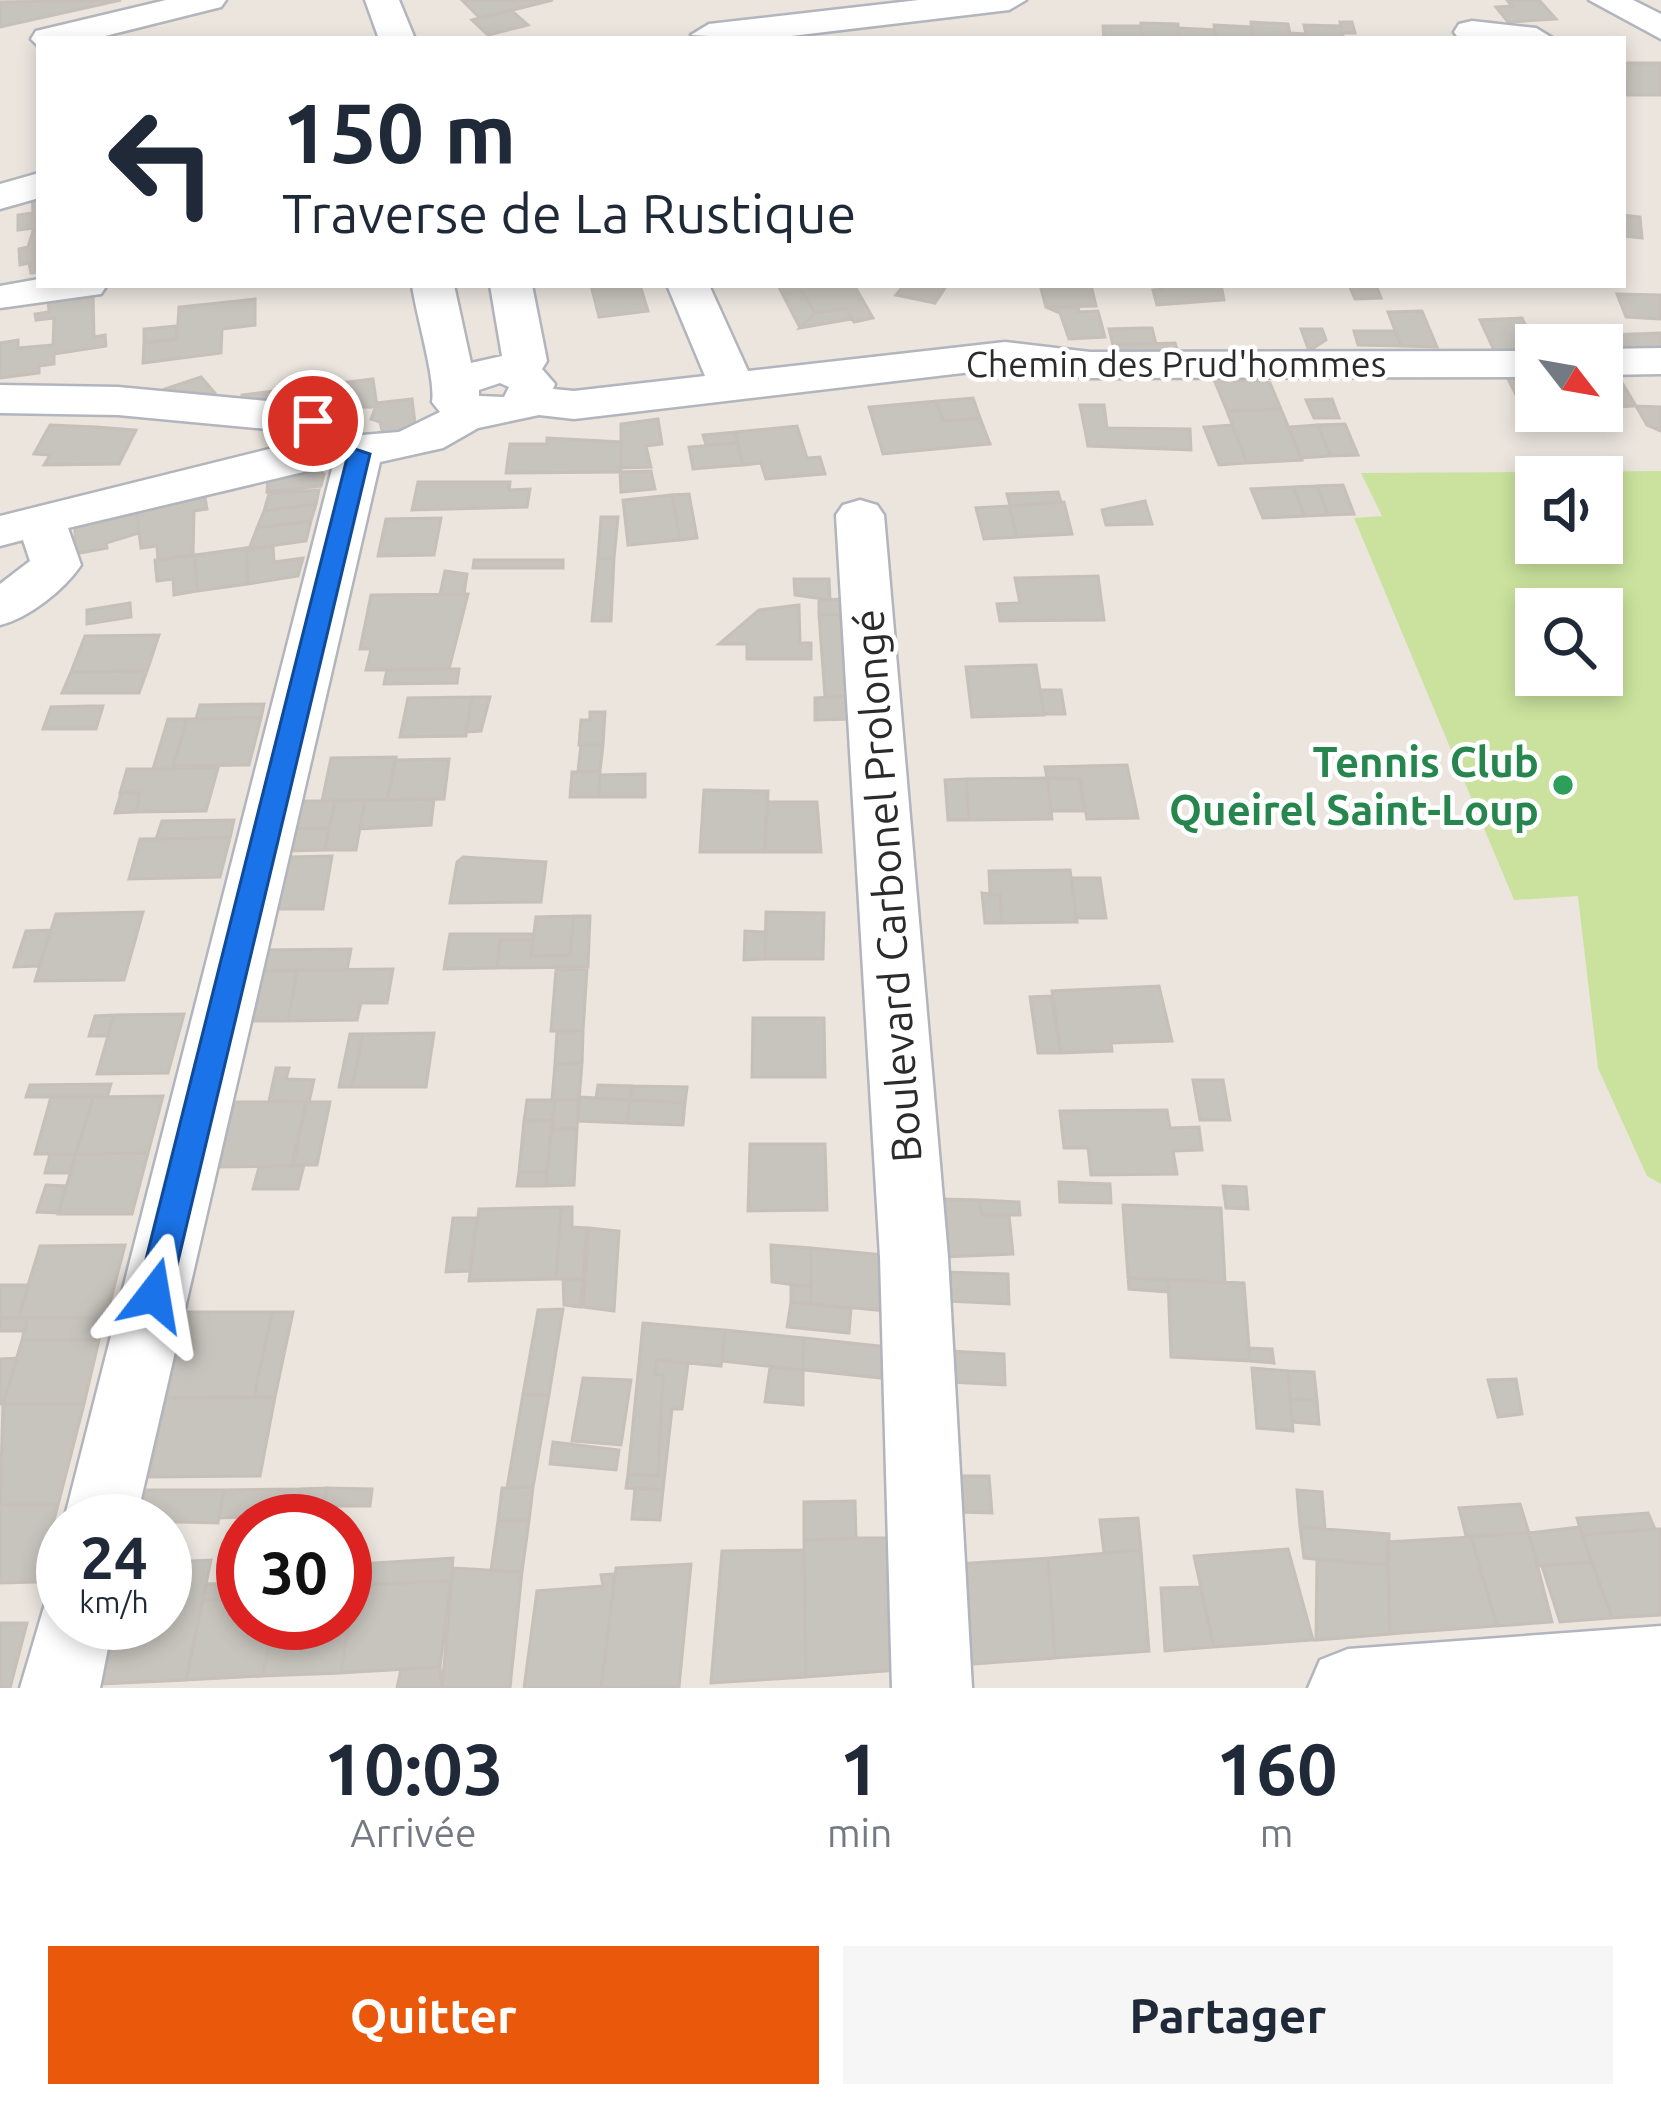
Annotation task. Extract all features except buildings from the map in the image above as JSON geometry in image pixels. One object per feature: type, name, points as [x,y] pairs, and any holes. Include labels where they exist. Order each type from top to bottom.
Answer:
[{"type":"street","points":[[61,36],[208,0]]},
{"type":"street","points":[[698,36],[739,23],[771,0]]},
{"type":"street","points":[[704,36],[1010,0]]},
{"type":"street","points":[[1606,0],[1661,28]]},
{"type":"street","points":[[1472,32],[1509,36]]},
{"type":"street","points":[[1626,39],[1661,38]]},
{"type":"street","points":[[0,197],[36,186]]},
{"type":"street","points":[[2,298],[67,288]]},
{"type":"street","points":[[13,516],[346,452],[415,445],[464,397],[444,353],[434,288]]},
{"type":"street","points":[[512,288],[525,361],[524,386]]},
{"type":"street","points":[[690,288],[750,387]]},
{"type":"street","points":[[722,288],[750,387]]},
{"type":"street","points":[[131,354],[134,381],[152,404]]},
{"type":"street","name":"Chemin des Prud'hommes","points":[[464,397],[510,412],[524,386],[574,405],[1005,355],[1090,365],[1515,364]]},
{"type":"street","points":[[1623,362],[1661,361]]},
{"type":"street","points":[[0,399],[152,404],[313,421],[346,452]]},
{"type":"street","points":[[105,1494],[346,452]]},
{"type":"street","name":"Boulevard Carbonel Prolongé","points":[[860,515],[914,1257],[932,1688]]},
{"type":"street","points":[[0,609],[56,566],[13,516]]},
{"type":"street","points":[[60,1688],[68,1650]]},
{"type":"street","points":[[1348,1688],[1571,1680],[1661,1664]]},
{"type":"green space","name":"Tennis Club Queirel Saint-Loup","points":[[1623,471],[1661,471],[1661,1184],[1647,1176],[1598,1068],[1578,896],[1514,900],[1354,518],[1382,516],[1361,473],[1515,472],[1515,564],[1623,564]]},
{"type":"place","name":"Tennis Club Queirel Saint-Loup","points":[[1563,785]]},
{"type":"route","points":[[154,1295],[359,454],[333,449],[313,421]]}]
